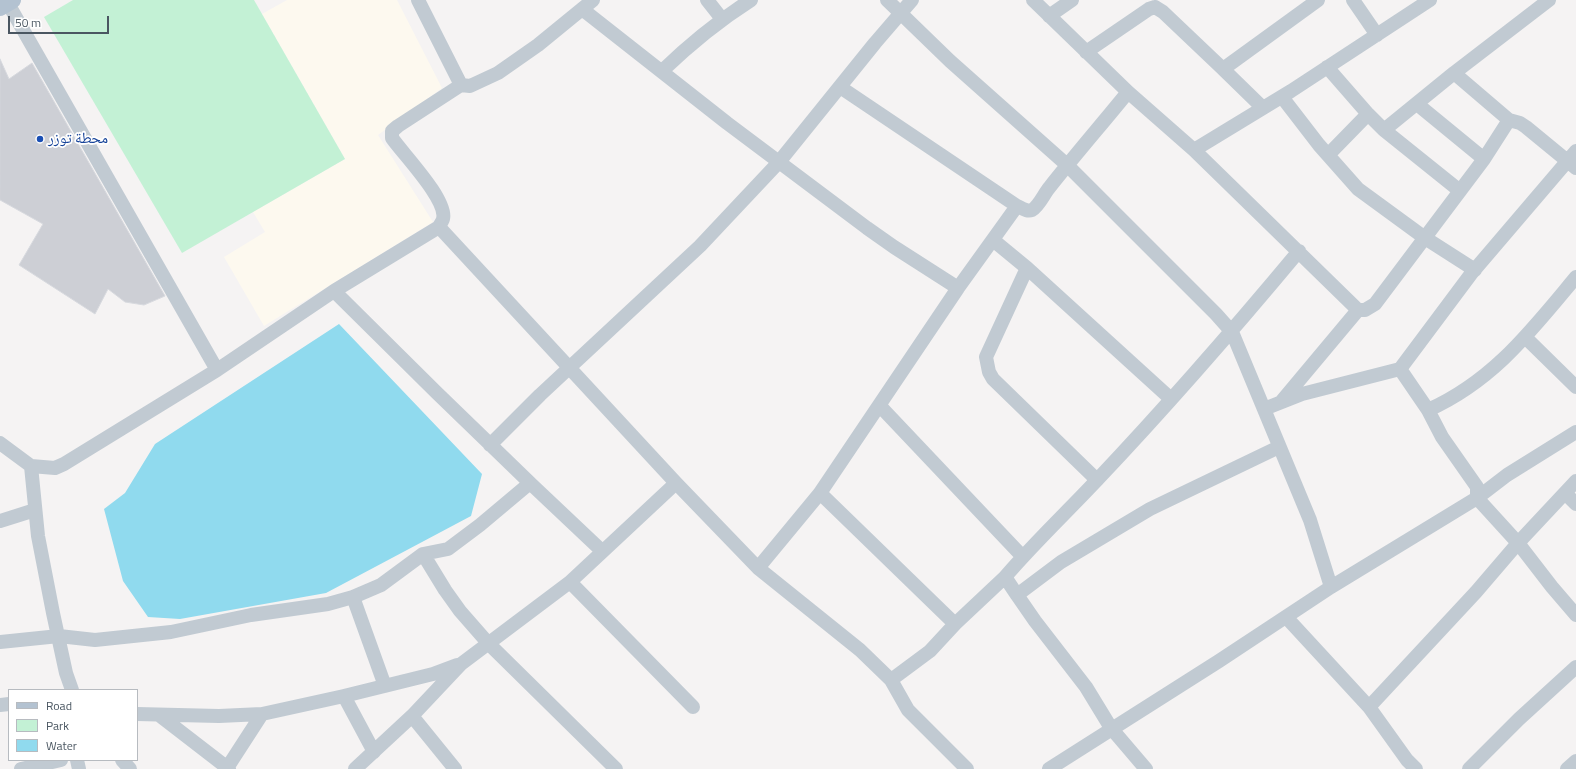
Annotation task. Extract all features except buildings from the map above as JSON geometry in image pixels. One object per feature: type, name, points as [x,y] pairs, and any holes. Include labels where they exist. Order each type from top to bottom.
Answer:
[{"type":"street","points":[[418,0],[462,85]]},
{"type":"street","points":[[0,443],[31,466],[55,468],[64,464],[217,370],[334,290],[439,227],[444,218],[442,208],[436,195],[392,138],[392,132],[398,126],[462,85],[470,86],[498,73],[538,45],[593,0]]},
{"type":"street","points":[[707,0],[722,19]]},
{"type":"street","points":[[662,71],[688,46],[722,19],[751,0]]},
{"type":"street","points":[[886,0],[950,61],[1067,165],[1216,314],[1232,332],[1310,520],[1331,587]]},
{"type":"street","points":[[490,445],[540,394],[700,246],[779,162],[870,48],[912,0]]},
{"type":"street","points":[[1033,0],[1128,92],[1194,150],[1358,310],[1366,310],[1375,304],[1484,159],[1509,120]]},
{"type":"street","points":[[1049,16],[1072,0]]},
{"type":"street","points":[[1223,69],[1318,0]]},
{"type":"street","points":[[1353,0],[1376,35]]},
{"type":"street","points":[[1194,150],[1282,97],[1430,0]]},
{"type":"street","points":[[1384,130],[1454,73],[1549,0]]},
{"type":"street","points":[[6,2],[217,370]]},
{"type":"street","points":[[1086,52],[1149,9],[1155,7],[1163,12],[1263,108]]},
{"type":"street","points":[[582,9],[779,162],[894,247],[958,288]]},
{"type":"street","points":[[1327,67],[1384,130],[1460,191]]},
{"type":"street","points":[[1264,409],[1302,394],[1400,369],[1475,270],[1573,160],[1520,123],[1509,120],[1454,73]]},
{"type":"street","points":[[840,87],[1018,206],[1027,210],[1031,210],[1036,207],[1042,195],[1128,92]]},
{"type":"street","points":[[1282,97],[1328,155],[1358,189],[1425,238],[1475,270]]},
{"type":"street","points":[[1417,104],[1484,159]]},
{"type":"street","points":[[1328,155],[1368,114]]},
{"type":"street","points":[[758,568],[820,493],[958,288],[1018,206]]},
{"type":"street","points":[[439,227],[676,483],[758,568],[860,650],[891,680],[908,710],[967,769]]},
{"type":"street","points":[[993,240],[1027,268],[1171,399]]},
{"type":"street","points":[[891,680],[930,651],[955,624],[1005,577],[1022,556],[1097,480],[1232,332],[1299,251]]},
{"type":"street","points":[[1027,268],[986,357],[989,372],[993,379],[1097,480]]},
{"type":"street","points":[[1428,410],[1445,403],[1482,379],[1514,350],[1575,280]]},
{"type":"street","points":[[334,290],[490,445],[602,552]]},
{"type":"street","points":[[1281,402],[1358,310]]},
{"type":"street","points":[[1525,337],[1576,387]]},
{"type":"street","points":[[1400,369],[1428,410],[1442,437],[1477,487],[1477,498],[1518,543],[1576,615]]},
{"type":"street","points":[[879,405],[1022,556]]},
{"type":"street","points":[[1048,769],[1219,661],[1331,587],[1477,498],[1507,475],[1576,432]]},
{"type":"street","points":[[1017,595],[1061,562],[1150,509],[1279,447]]},
{"type":"street","points":[[31,466],[38,536],[66,673],[72,689]]},
{"type":"street","points":[[1369,707],[1476,592],[1518,543],[1576,481]]},
{"type":"street","points":[[0,642],[58,636],[95,640],[171,632],[251,615],[328,604],[353,597],[381,585],[423,554],[448,549],[480,525],[530,483]]},
{"type":"street","points":[[355,769],[412,716],[461,664],[570,582],[676,483]]},
{"type":"street","points":[[820,493],[955,624]]},
{"type":"street","points":[[1565,493],[1576,504]]},
{"type":"street","points":[[0,521],[35,510]]},
{"type":"street","points":[[423,554],[460,611],[488,643],[616,769]]},
{"type":"street","points":[[1005,577],[1035,621],[1086,687],[1112,728],[1146,769]]},
{"type":"street","points":[[570,582],[694,707]]},
{"type":"street","points":[[353,597],[385,686]]},
{"type":"street","points":[[1286,617],[1369,707],[1407,766]]},
{"type":"street","points":[[138,714],[219,716],[262,714],[433,674],[461,664]]},
{"type":"street","points":[[1468,769],[1519,719],[1576,667]]},
{"type":"street","points":[[344,696],[374,752]]},
{"type":"street","points":[[159,715],[228,769],[262,714]]},
{"type":"street","points":[[412,716],[455,769]]},
{"type":"street","points":[[21,769],[57,761]]},
{"type":"street","points":[[123,761],[130,769]]},
{"type":"street","points":[[1567,769],[1576,761]]},
{"type":"shaded area","points":[[287,0],[397,0],[442,88],[378,135],[433,222],[264,326],[224,257],[265,232],[253,212],[345,159],[262,14]]},
{"type":"green space","points":[[73,0],[254,0],[345,159],[182,253],[44,17]]},
{"type":"water","points":[[339,324],[482,474],[471,516],[326,593],[180,619],[148,617],[123,581],[104,509],[125,493],[155,444]]},
{"type":"place","name":"محطة توزر","points":[[40,139]]}]
